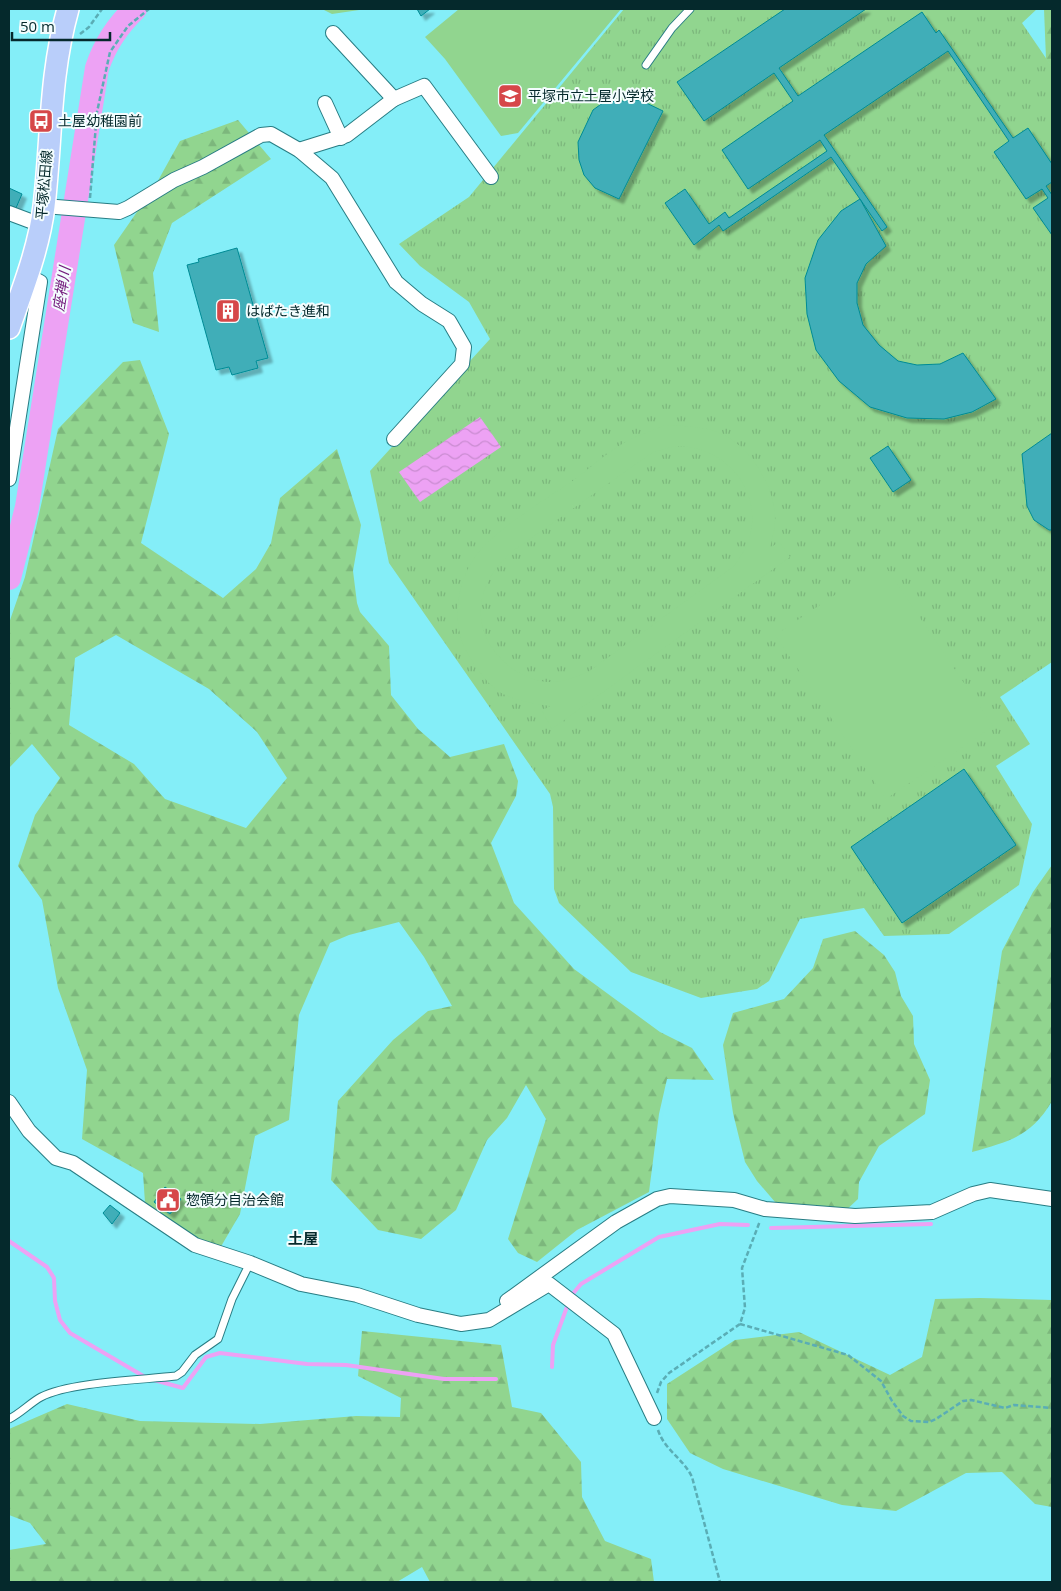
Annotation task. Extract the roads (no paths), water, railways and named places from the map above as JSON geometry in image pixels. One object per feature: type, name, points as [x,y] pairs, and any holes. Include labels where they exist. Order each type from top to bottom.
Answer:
[{"type":"main road","name":"平塚松田線","points":[[9,328],[27,275],[42,215],[51,102],[61,35],[68,9]]},
{"type":"street","points":[[333,33],[394,99]]},
{"type":"street","points":[[299,150],[341,138],[373,118],[394,99],[424,86],[491,177]]},
{"type":"street","points":[[326,103],[341,138]]},
{"type":"street","points":[[9,213],[42,215],[87,211],[119,212],[174,180],[203,167],[261,135],[271,134],[299,150],[332,178],[396,282],[422,304],[449,321],[464,347],[462,364],[394,439]]},
{"type":"street","points":[[9,478],[40,282],[27,275]]},
{"type":"street","points":[[9,1102],[29,1130],[56,1158],[73,1163],[195,1245],[250,1263],[301,1284],[357,1294],[418,1315],[461,1324],[489,1320],[549,1284],[614,1334],[654,1418]]},
{"type":"street","points":[[471,1323],[501,1306],[616,1222],[657,1199],[670,1196],[734,1200],[765,1209],[855,1216],[932,1212],[974,1194],[990,1190],[1052,1199]]},
{"type":"lane","points":[[646,66],[672,28],[690,9]]},
{"type":"lane","points":[[9,1419],[41,1398],[52,1394],[109,1383],[176,1376],[182,1372],[195,1354],[218,1339],[232,1299],[250,1263]]},
{"type":"water","points":[[480,417],[501,447],[420,502],[399,472]]},
{"type":"waterway","name":"座禅川","points":[[9,578],[27,507],[97,68],[112,36],[135,9]]},
{"type":"waterway","points":[[571,1296],[581,1284],[659,1237],[720,1224],[748,1225]]},
{"type":"waterway","points":[[771,1228],[931,1224]]},
{"type":"waterway","points":[[9,1241],[47,1267],[54,1278],[55,1301],[60,1320],[70,1333],[145,1377]]},
{"type":"waterway","points":[[552,1367],[553,1345],[568,1304]]},
{"type":"waterway","points":[[154,1380],[183,1388],[206,1357],[220,1353],[307,1364],[346,1365],[444,1379],[496,1379]]},
{"type":"place","name":"平塚市立土屋小学校","points":[[510,96]]},
{"type":"place","name":"土屋幼稚園前","points":[[41,121]]},
{"type":"place","name":"はばたき進和","points":[[228,311]]},
{"type":"place","name":"惣領分自治会館","points":[[168,1200]]},
{"type":"district","name":"土屋","points":[[303,1239]]}]
